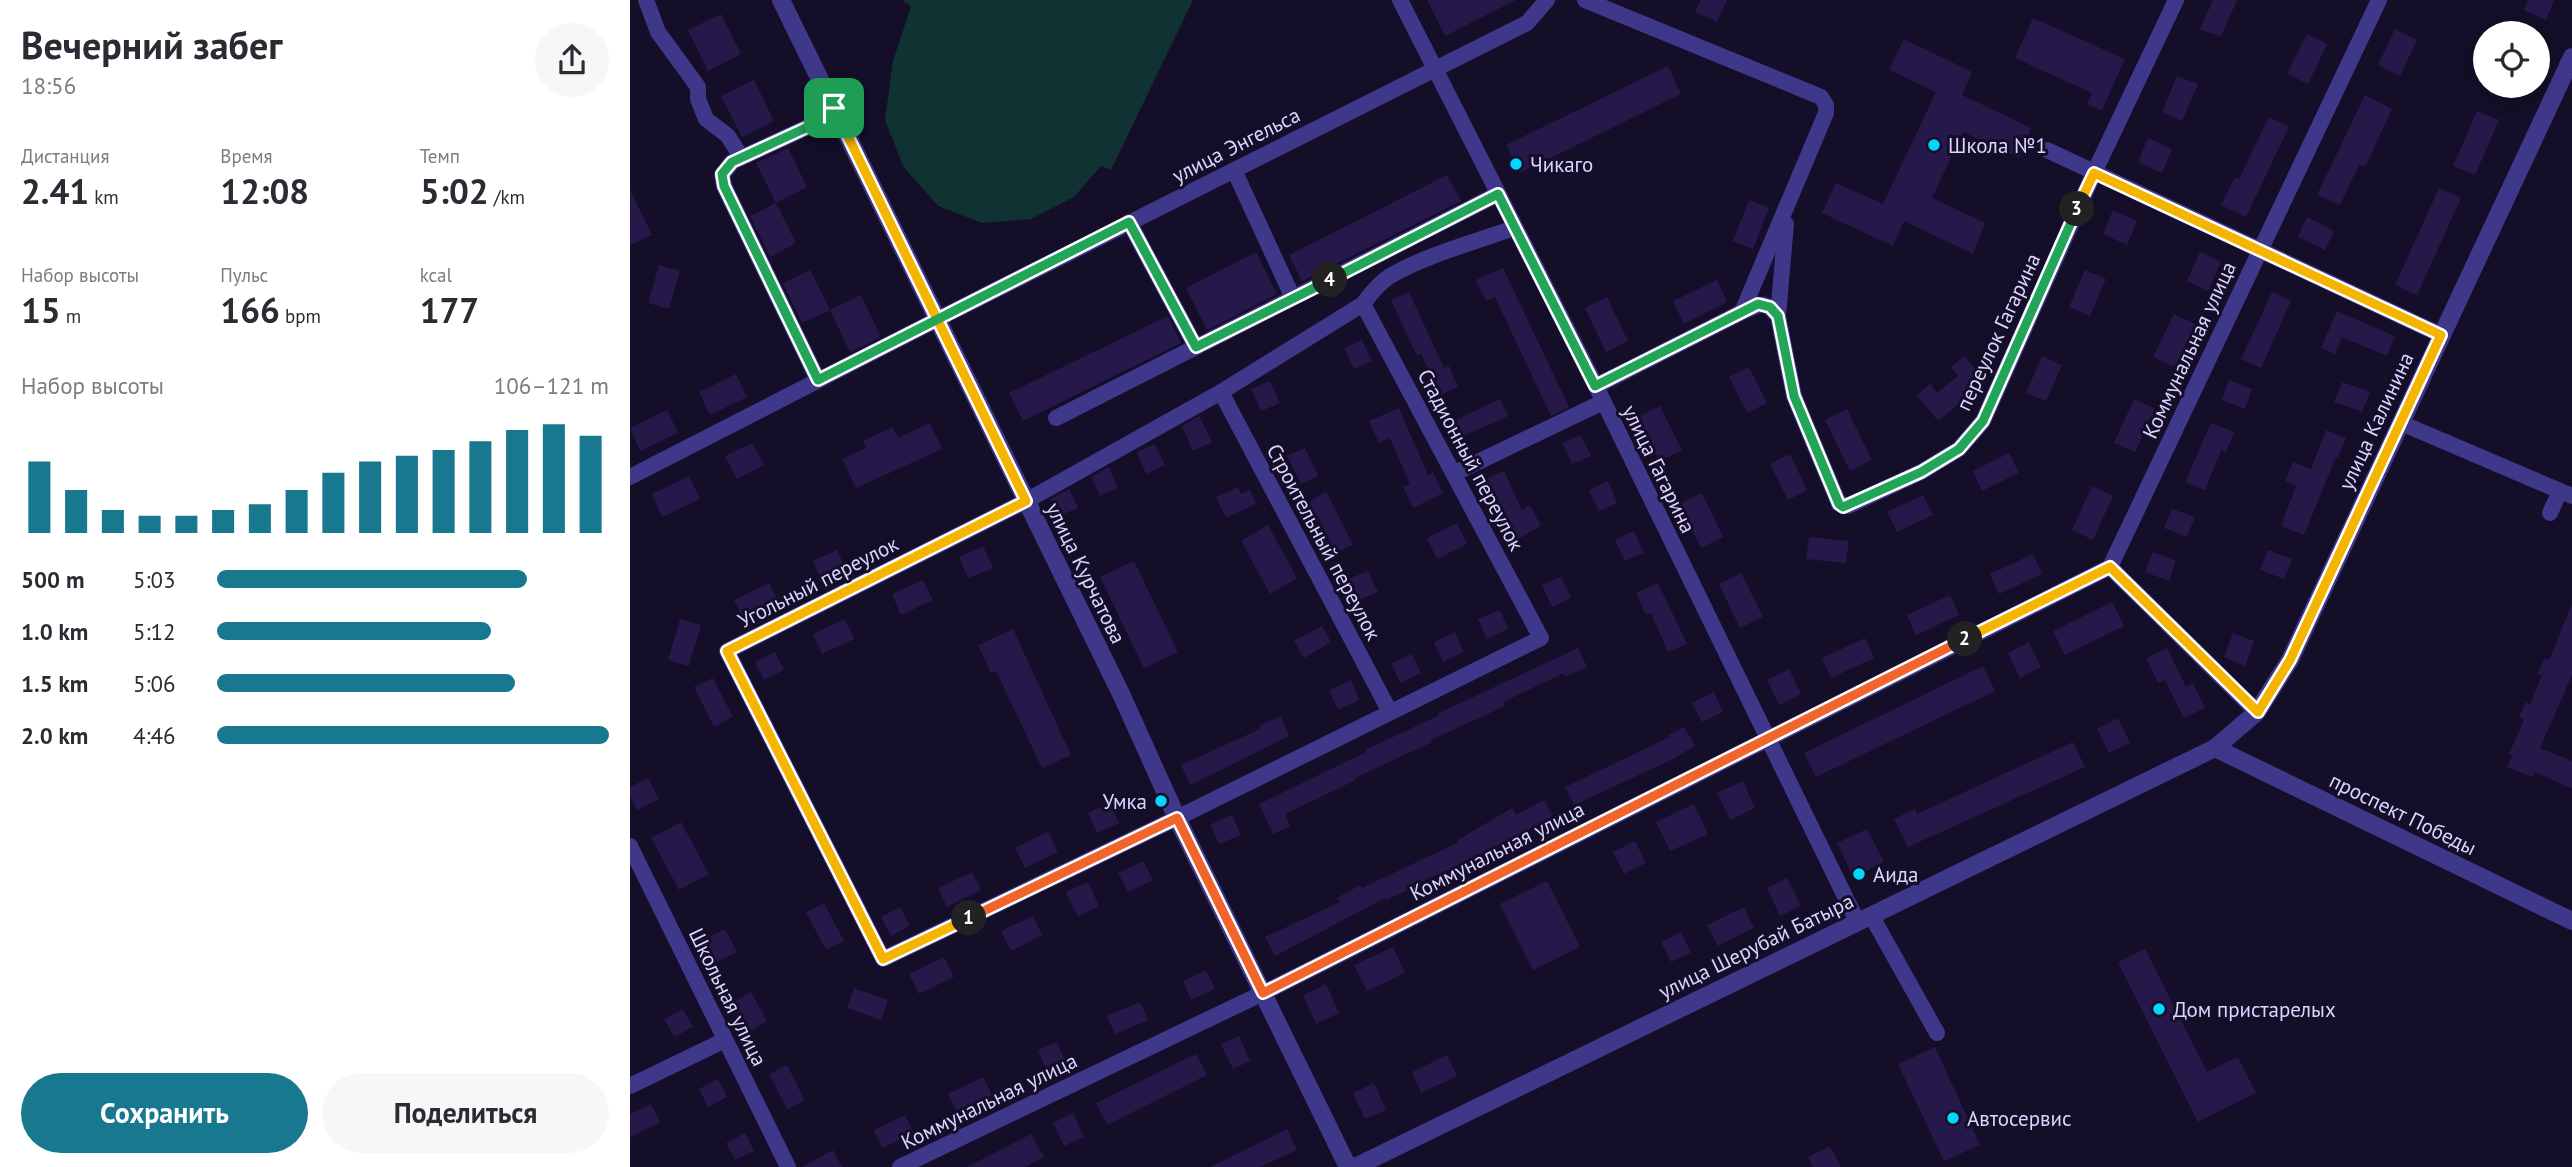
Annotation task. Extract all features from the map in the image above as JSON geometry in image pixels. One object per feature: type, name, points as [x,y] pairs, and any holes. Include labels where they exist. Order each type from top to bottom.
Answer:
[{"type":"street","points":[[646,0],[658,32],[698,87],[698,99],[706,119],[728,136],[741,157]]},
{"type":"street","name":"улица Курчатова","points":[[781,0],[1122,696],[1177,818],[1348,1167]]},
{"type":"street","name":"улица Гагарина","points":[[1400,0],[1603,402],[1768,738],[1864,918],[1937,1033]]},
{"type":"street","name":"улица Энгельса","points":[[630,477],[1129,222],[1527,23],[1547,0]]},
{"type":"street","points":[[1585,0],[1821,97],[1826,105],[1826,113],[1742,312]]},
{"type":"street","name":"переулок Гагарина","points":[[1778,316],[1794,396],[1839,504],[1843,507],[1921,472],[1959,449],[1983,421],[2094,173],[2176,0]]},
{"type":"street","name":"Коммунальная улица","points":[[900,1167],[1263,993],[2110,567],[2379,0]]},
{"type":"street","name":"улица Калинина","points":[[2215,748],[2258,712],[2290,660],[2572,57]]},
{"type":"street","points":[[818,380],[724,186],[722,174],[732,162],[810,126],[834,108]]},
{"type":"street","points":[[2047,150],[2441,335]]},
{"type":"street","points":[[1234,170],[1293,298]]},
{"type":"street","points":[[1056,418],[1498,194]]},
{"type":"street","points":[[1778,316],[1787,209]]},
{"type":"street","points":[[1129,222],[1196,347]]},
{"type":"street","name":"Угольный переулок","points":[[1177,818],[883,959],[727,651],[1026,501],[1221,392],[1363,304],[1389,276],[1514,228]]},
{"type":"street","name":"Стадионный переулок","points":[[1363,304],[1541,638],[1390,712]]},
{"type":"street","points":[[1595,386],[1758,304],[1770,307],[1778,316]]},
{"type":"street","name":"Строительный переулок","points":[[1221,392],[1390,712]]},
{"type":"street","points":[[1455,473],[1603,402]]},
{"type":"street","points":[[2401,423],[2566,493],[2550,513]]},
{"type":"street","points":[[2110,567],[2258,712]]},
{"type":"street","points":[[1177,818],[1390,712]]},
{"type":"street","name":"улица Шерубай Батыра","points":[[1355,1167],[2215,748]]},
{"type":"street","name":"проспект Победы","points":[[2215,748],[2572,921]]},
{"type":"street","name":"Школьная улица","points":[[630,846],[788,1167]]},
{"type":"street","points":[[630,1086],[725,1040]]},
{"type":"green space","points":[[902,0],[1193,0],[1111,170],[1101,166],[1074,197],[1031,219],[982,223],[938,206],[903,166],[885,120],[893,61],[911,6]]},
{"type":"building","points":[[1427,0],[1516,0],[1445,36]]},
{"type":"building","points":[[1701,0],[1727,0],[1717,22],[1695,12]]},
{"type":"building","points":[[2213,0],[2237,0],[2221,37],[2200,29]]},
{"type":"building","points":[[2528,0],[2554,0],[2546,20],[2524,10]]},
{"type":"building","points":[[721,14],[741,54],[708,71],[688,30]]},
{"type":"building","points":[[2033,18],[2125,59],[2102,110],[2087,104],[2092,93],[2015,58]]},
{"type":"building","points":[[2395,29],[2417,40],[2400,76],[2378,65]]},
{"type":"building","points":[[2307,34],[2327,44],[2308,84],[2287,74]]},
{"type":"building","name":"Школа №1","points":[[1904,39],[1972,72],[1962,95],[2031,128],[2019,158],[1963,132],[1932,198],[1985,223],[1973,254],[1904,221],[1893,246],[1822,213],[1836,183],[1883,204],[1936,92],[1889,70]]},
{"type":"building","points":[[1668,66],[1681,94],[1520,173],[1506,145]]},
{"type":"building","points":[[2177,76],[2198,84],[2182,121],[2162,112]]},
{"type":"building","points":[[754,80],[774,121],[742,137],[721,96]]},
{"type":"building","points":[[2365,95],[2392,109],[2365,167],[2359,165],[2340,205],[2317,195]]},
{"type":"building","points":[[2477,111],[2499,120],[2475,175],[2453,166]]},
{"type":"building","points":[[2269,117],[2289,127],[2246,217],[2221,205],[2235,177],[2239,179]]},
{"type":"building","points":[[2148,138],[2172,149],[2162,173],[2138,162]]},
{"type":"building","points":[[788,148],[807,187],[776,203],[756,163]]},
{"type":"building","points":[[1447,175],[1461,201],[1302,281],[1289,255]]},
{"type":"building","points":[[2439,188],[2461,198],[2417,295],[2395,285]]},
{"type":"building","points":[[630,190],[652,235],[630,245]]},
{"type":"building","points":[[1749,200],[1769,208],[1753,249],[1733,241]]},
{"type":"building","points":[[776,203],[796,243],[770,257],[750,216]]},
{"type":"building","points":[[2113,210],[2137,221],[2127,245],[2103,234]]},
{"type":"building","points":[[2307,217],[2334,231],[2325,250],[2298,237]]},
{"type":"building","points":[[1256,252],[1277,294],[1207,330],[1186,288]]},
{"type":"building","points":[[2200,252],[2221,262],[2208,291],[2187,281]]},
{"type":"building","points":[[659,265],[680,271],[669,309],[648,303]]},
{"type":"building","points":[[1503,268],[1569,407],[1551,416],[1495,297],[1486,301],[1476,280]]},
{"type":"building","points":[[810,270],[830,310],[802,323],[783,283]]},
{"type":"building","points":[[2085,270],[2106,279],[2090,316],[2069,307]]},
{"type":"building","points":[[1717,280],[1727,302],[1684,324],[1673,301]]},
{"type":"building","points":[[1409,292],[1444,368],[1449,366],[1458,387],[1440,395],[1421,354],[1417,356],[1391,300]]},
{"type":"building","points":[[2272,292],[2291,301],[2261,368],[2241,359]]},
{"type":"building","points":[[861,295],[881,337],[850,352],[830,310]]},
{"type":"building","points":[[1607,297],[1628,341],[1606,352],[1585,308]]},
{"type":"building","points":[[2337,311],[2395,336],[2387,356],[2342,337],[2335,354],[2321,348]]},
{"type":"building","points":[[2174,314],[2195,324],[2175,367],[2153,357]]},
{"type":"building","points":[[1168,316],[1181,343],[1023,421],[1009,393]]},
{"type":"building","points":[[1362,340],[1372,361],[1354,369],[1344,348]]},
{"type":"building","points":[[1964,356],[1986,382],[1938,421],[1917,395],[1930,384],[1937,393],[1958,376],[1951,367]]},
{"type":"building","points":[[2042,356],[2062,365],[2046,401],[2026,393]]},
{"type":"building","points":[[1749,367],[1767,403],[1747,413],[1729,377]]},
{"type":"building","points":[[736,374],[747,397],[710,415],[699,392]]},
{"type":"building","points":[[2229,380],[2252,389],[2245,409],[2222,400]]},
{"type":"building","points":[[1270,381],[1280,403],[1261,411],[1251,389]]},
{"type":"building","points":[[2342,382],[2370,392],[2362,412],[2334,402]]},
{"type":"building","points":[[1500,399],[1508,416],[1459,438],[1451,422]]},
{"type":"building","points":[[2134,399],[2155,409],[2135,452],[2114,443]]},
{"type":"building","points":[[1660,406],[1682,450],[1659,461],[1638,417]]},
{"type":"building","points":[[1399,408],[1428,475],[1433,472],[1443,493],[1413,508],[1403,487],[1410,484],[1390,438],[1379,443],[1369,421]]},
{"type":"building","points":[[1847,409],[1872,460],[1850,471],[1825,420]]},
{"type":"building","points":[[667,410],[678,433],[640,451],[630,428]]},
{"type":"building","points":[[1199,416],[1212,442],[1193,451],[1182,426]]},
{"type":"building","points":[[930,423],[942,449],[856,488],[842,459],[866,448],[863,441],[893,427],[898,438]]},
{"type":"building","points":[[2211,423],[2234,432],[2226,452],[2221,450],[2205,490],[2185,482]]},
{"type":"building","points":[[2326,430],[2346,438],[2304,535],[2281,526],[2296,486],[2285,481],[2293,462],[2311,469]]},
{"type":"building","points":[[1581,435],[1591,456],[1572,464],[1562,443]]},
{"type":"building","points":[[752,443],[764,465],[737,479],[725,456]]},
{"type":"building","points":[[1155,444],[1165,465],[1146,474],[1137,452]]},
{"type":"building","points":[[1305,448],[1318,476],[1301,484],[1287,456]]},
{"type":"building","points":[[2009,453],[2019,473],[1982,491],[1973,471]]},
{"type":"building","points":[[1790,454],[1807,490],[1788,500],[1770,464]]},
{"type":"building","points":[[1109,467],[1118,488],[1100,496],[1091,477]]},
{"type":"building","points":[[1504,471],[1522,510],[1530,505],[1541,526],[1518,539],[1486,479]]},
{"type":"building","points":[[689,476],[700,499],[662,517],[652,494]]},
{"type":"building","points":[[1608,481],[1617,503],[1599,511],[1589,490]]},
{"type":"building","points":[[2092,486],[2113,496],[2093,540],[2072,530]]},
{"type":"building","points":[[1238,487],[1241,494],[1250,490],[1256,504],[1226,518],[1216,497]]},
{"type":"building","points":[[1069,489],[1078,508],[1059,516],[1051,499]]},
{"type":"building","points":[[1326,491],[1353,545],[1335,553],[1309,502]]},
{"type":"building","points":[[1702,493],[1723,537],[1701,548],[1679,504]]},
{"type":"building","points":[[1923,495],[1933,515],[1897,532],[1887,512]]},
{"type":"building","points":[[2172,509],[2195,517],[2187,537],[2164,528]]},
{"type":"building","points":[[1457,523],[1467,544],[1437,559],[1427,538]]},
{"type":"building","points":[[1268,525],[1297,578],[1270,594],[1241,541]]},
{"type":"building","points":[[1634,531],[1644,553],[1625,561],[1615,540]]},
{"type":"building","points":[[1809,537],[1849,541],[1846,563],[1806,559]]},
{"type":"building","points":[[983,546],[993,568],[968,578],[959,557]]},
{"type":"building","points":[[837,550],[847,571],[822,582],[813,561]]},
{"type":"building","points":[[2268,550],[2292,559],[2284,579],[2260,570]]},
{"type":"building","points":[[2153,552],[2176,561],[2169,581],[2145,572]]},
{"type":"building","points":[[2033,554],[2042,574],[1999,594],[1990,574]]},
{"type":"building","points":[[1134,561],[1178,652],[1144,668],[1100,577]]},
{"type":"building","points":[[1368,571],[1378,592],[1359,600],[1349,579]]},
{"type":"building","points":[[1741,573],[1763,617],[1740,628],[1719,584]]},
{"type":"building","points":[[1561,577],[1571,598],[1552,607],[1542,585]]},
{"type":"building","points":[[923,580],[933,600],[901,615],[892,594]]},
{"type":"building","points":[[769,583],[779,603],[744,620],[734,600]]},
{"type":"building","points":[[1658,583],[1687,644],[1668,652],[1651,613],[1646,615],[1636,593]]},
{"type":"building","points":[[1950,595],[1959,615],[1916,635],[1907,615]]},
{"type":"building","points":[[2112,602],[2124,626],[2065,655],[2053,631]]},
{"type":"building","points":[[2572,604],[2572,675],[2540,748],[2572,761],[2572,789],[2535,772],[2532,777],[2507,767],[2512,756],[2509,754],[2524,720],[2519,717],[2526,702],[2530,704],[2542,675],[2537,674],[2545,658],[2549,660]]},
{"type":"building","points":[[1500,610],[1508,629],[1487,639],[1478,619]]},
{"type":"building","points":[[680,619],[701,625],[689,666],[668,660]]},
{"type":"building","points":[[845,619],[854,639],[822,654],[813,634]]},
{"type":"building","points":[[1322,626],[1331,642],[1304,658],[1294,641]]},
{"type":"building","points":[[1013,629],[1071,755],[1042,768],[996,671],[991,673],[978,645]]},
{"type":"building","points":[[1455,632],[1464,652],[1443,662],[1434,642]]},
{"type":"building","points":[[2233,633],[2254,641],[2245,666],[2224,657]]},
{"type":"building","points":[[1865,638],[1874,658],[1831,678],[1822,658]]},
{"type":"building","points":[[2029,642],[2041,667],[2020,678],[2008,653]]},
{"type":"building","points":[[1578,648],[1587,667],[1565,677],[1564,673],[1503,702],[1505,706],[1285,814],[1290,826],[1273,834],[1259,804],[1438,716],[1437,714]]},
{"type":"building","points":[[2167,648],[2186,687],[2193,683],[2205,708],[2184,718],[2165,680],[2158,683],[2146,658]]},
{"type":"building","points":[[775,652],[784,670],[764,680],[755,662]]},
{"type":"building","points":[[1412,654],[1421,673],[1400,683],[1391,663]]},
{"type":"building","points":[[1983,666],[1995,691],[1816,777],[1804,753]]},
{"type":"building","points":[[1789,669],[1801,694],[1779,705],[1767,680]]},
{"type":"building","points":[[713,678],[733,717],[714,727],[694,687]]},
{"type":"building","points":[[1351,680],[1359,700],[1338,710],[1329,690]]},
{"type":"building","points":[[1714,692],[1723,712],[1702,722],[1692,703]]},
{"type":"building","points":[[1281,716],[1289,736],[1190,785],[1181,765],[1260,729],[1259,726]]},
{"type":"building","points":[[2118,718],[2130,743],[2109,753],[2097,729]]},
{"type":"building","points":[[1684,727],[1695,746],[1574,805],[1565,787],[1670,737],[1669,735]]},
{"type":"building","points":[[2073,742],[2085,767],[1908,847],[1894,819],[1915,809],[1917,814]]},
{"type":"building","points":[[648,778],[659,799],[637,810],[630,796],[630,787]]},
{"type":"building","points":[[1743,781],[1755,808],[1730,820],[1717,793]]},
{"type":"building","points":[[1544,800],[1553,817],[1407,888],[1408,890],[1386,900],[1385,898],[1275,956],[1265,937],[1340,902],[1337,898],[1360,885],[1362,888],[1459,842],[1458,840],[1512,808],[1516,815]]},
{"type":"building","points":[[1110,803],[1119,823],[1097,833],[1088,813]]},
{"type":"building","points":[[1694,804],[1708,834],[1670,851],[1656,822]]},
{"type":"building","points":[[1232,815],[1241,835],[1219,844],[1210,825]]},
{"type":"building","points":[[681,822],[709,874],[679,890],[651,838]]},
{"type":"building","points":[[1867,829],[1884,862],[1853,877],[1837,843]]},
{"type":"building","points":[[1048,832],[1058,852],[1025,868],[1015,848]]},
{"type":"building","points":[[1635,841],[1646,863],[1624,874],[1613,852]]},
{"type":"building","points":[[1143,861],[1153,880],[1128,892],[1118,873]]},
{"type":"building","points":[[972,872],[981,890],[947,907],[938,888]]},
{"type":"building","points":[[1787,878],[1801,906],[1780,916],[1767,888]]},
{"type":"building","points":[[1547,881],[1580,947],[1533,970],[1500,904]]},
{"type":"building","points":[[1088,882],[1099,906],[1078,917],[1066,892]]},
{"type":"building","points":[[824,903],[844,941],[826,950],[806,912]]},
{"type":"building","points":[[900,907],[910,926],[891,936],[881,917]]},
{"type":"building","points":[[1744,907],[1754,928],[1718,946],[1707,925]]},
{"type":"building","points":[[1033,916],[1042,935],[1011,951],[1001,931]]},
{"type":"building","points":[[725,929],[737,952],[717,962],[706,939]]},
{"type":"building","points":[[1681,932],[1691,953],[1671,962],[1661,942]]},
{"type":"building","points":[[1393,947],[1405,973],[1367,991],[1354,965]]},
{"type":"building","name":"Дом пристарелых","points":[[2145,949],[2207,1072],[2238,1057],[2256,1093],[2198,1122],[2118,962]]},
{"type":"building","points":[[944,957],[954,977],[919,994],[909,974]]},
{"type":"building","points":[[1206,970],[1215,989],[1191,1000],[1183,981]]},
{"type":"building","points":[[1326,984],[1339,1013],[1316,1024],[1303,995]]},
{"type":"building","points":[[854,988],[888,1000],[881,1020],[847,1008]]},
{"type":"building","points":[[751,992],[767,1021],[748,1032],[732,1003]]},
{"type":"building","points":[[1140,1002],[1148,1020],[1115,1034],[1107,1016]]},
{"type":"building","points":[[683,1009],[693,1027],[674,1037],[664,1019]]},
{"type":"building","points":[[1239,1036],[1250,1061],[1233,1069],[1221,1044]]},
{"type":"building","points":[[1057,1042],[1065,1061],[1046,1069],[1038,1050]]},
{"type":"building","points":[[1935,1047],[1980,1145],[1944,1161],[1898,1064]]},
{"type":"building","points":[[1196,1054],[1207,1075],[1107,1125],[1096,1103]]},
{"type":"building","points":[[1447,1055],[1457,1076],[1421,1093],[1412,1072]]},
{"type":"building","points":[[787,1065],[805,1101],[787,1109],[769,1074]]},
{"type":"building","points":[[983,1077],[992,1095],[957,1112],[948,1094]]},
{"type":"building","points":[[718,1079],[727,1097],[708,1107],[699,1089]]},
{"type":"building","points":[[1374,1083],[1386,1110],[1365,1119],[1353,1093]]},
{"type":"building","points":[[651,1104],[660,1122],[630,1137],[630,1114]]},
{"type":"building","points":[[1073,1113],[1084,1137],[1064,1146],[1053,1123]]},
{"type":"building","points":[[905,1115],[914,1133],[882,1148],[874,1130]]},
{"type":"building","points":[[1287,1129],[1297,1150],[1260,1167],[1210,1167]]},
{"type":"building","points":[[745,1133],[754,1151],[735,1160],[726,1143]]},
{"type":"building","points":[[1031,1134],[1044,1157],[1025,1167],[967,1167]]},
{"type":"building","points":[[1830,1146],[1841,1167],[1813,1167],[1808,1157]]},
{"type":"building","points":[[833,1150],[842,1167],[802,1167]]},
{"type":"place","name":"Школа №1","points":[[1934,145]]},
{"type":"place","name":"Чикаго","points":[[1516,164]]},
{"type":"place","name":"Умка","points":[[1161,801]]},
{"type":"place","name":"Аида","points":[[1859,874]]},
{"type":"place","name":"Дом пристарелых","points":[[2159,1009]]},
{"type":"place","name":"Автосервис","points":[[1953,1118]]},
{"type":"route","points":[[834,108],[810,126],[732,162],[722,174],[724,186],[818,380],[938,319],[1129,222],[1196,347],[1498,194],[1595,386],[1758,304],[1770,307],[1778,316],[1794,396],[1839,504],[1843,507],[1921,472],[1959,449],[1983,421],[2094,173],[2441,335],[2290,660],[2258,712],[2110,567],[1263,993],[1177,818],[883,959],[727,651],[1026,501],[938,319],[834,108]]}]
